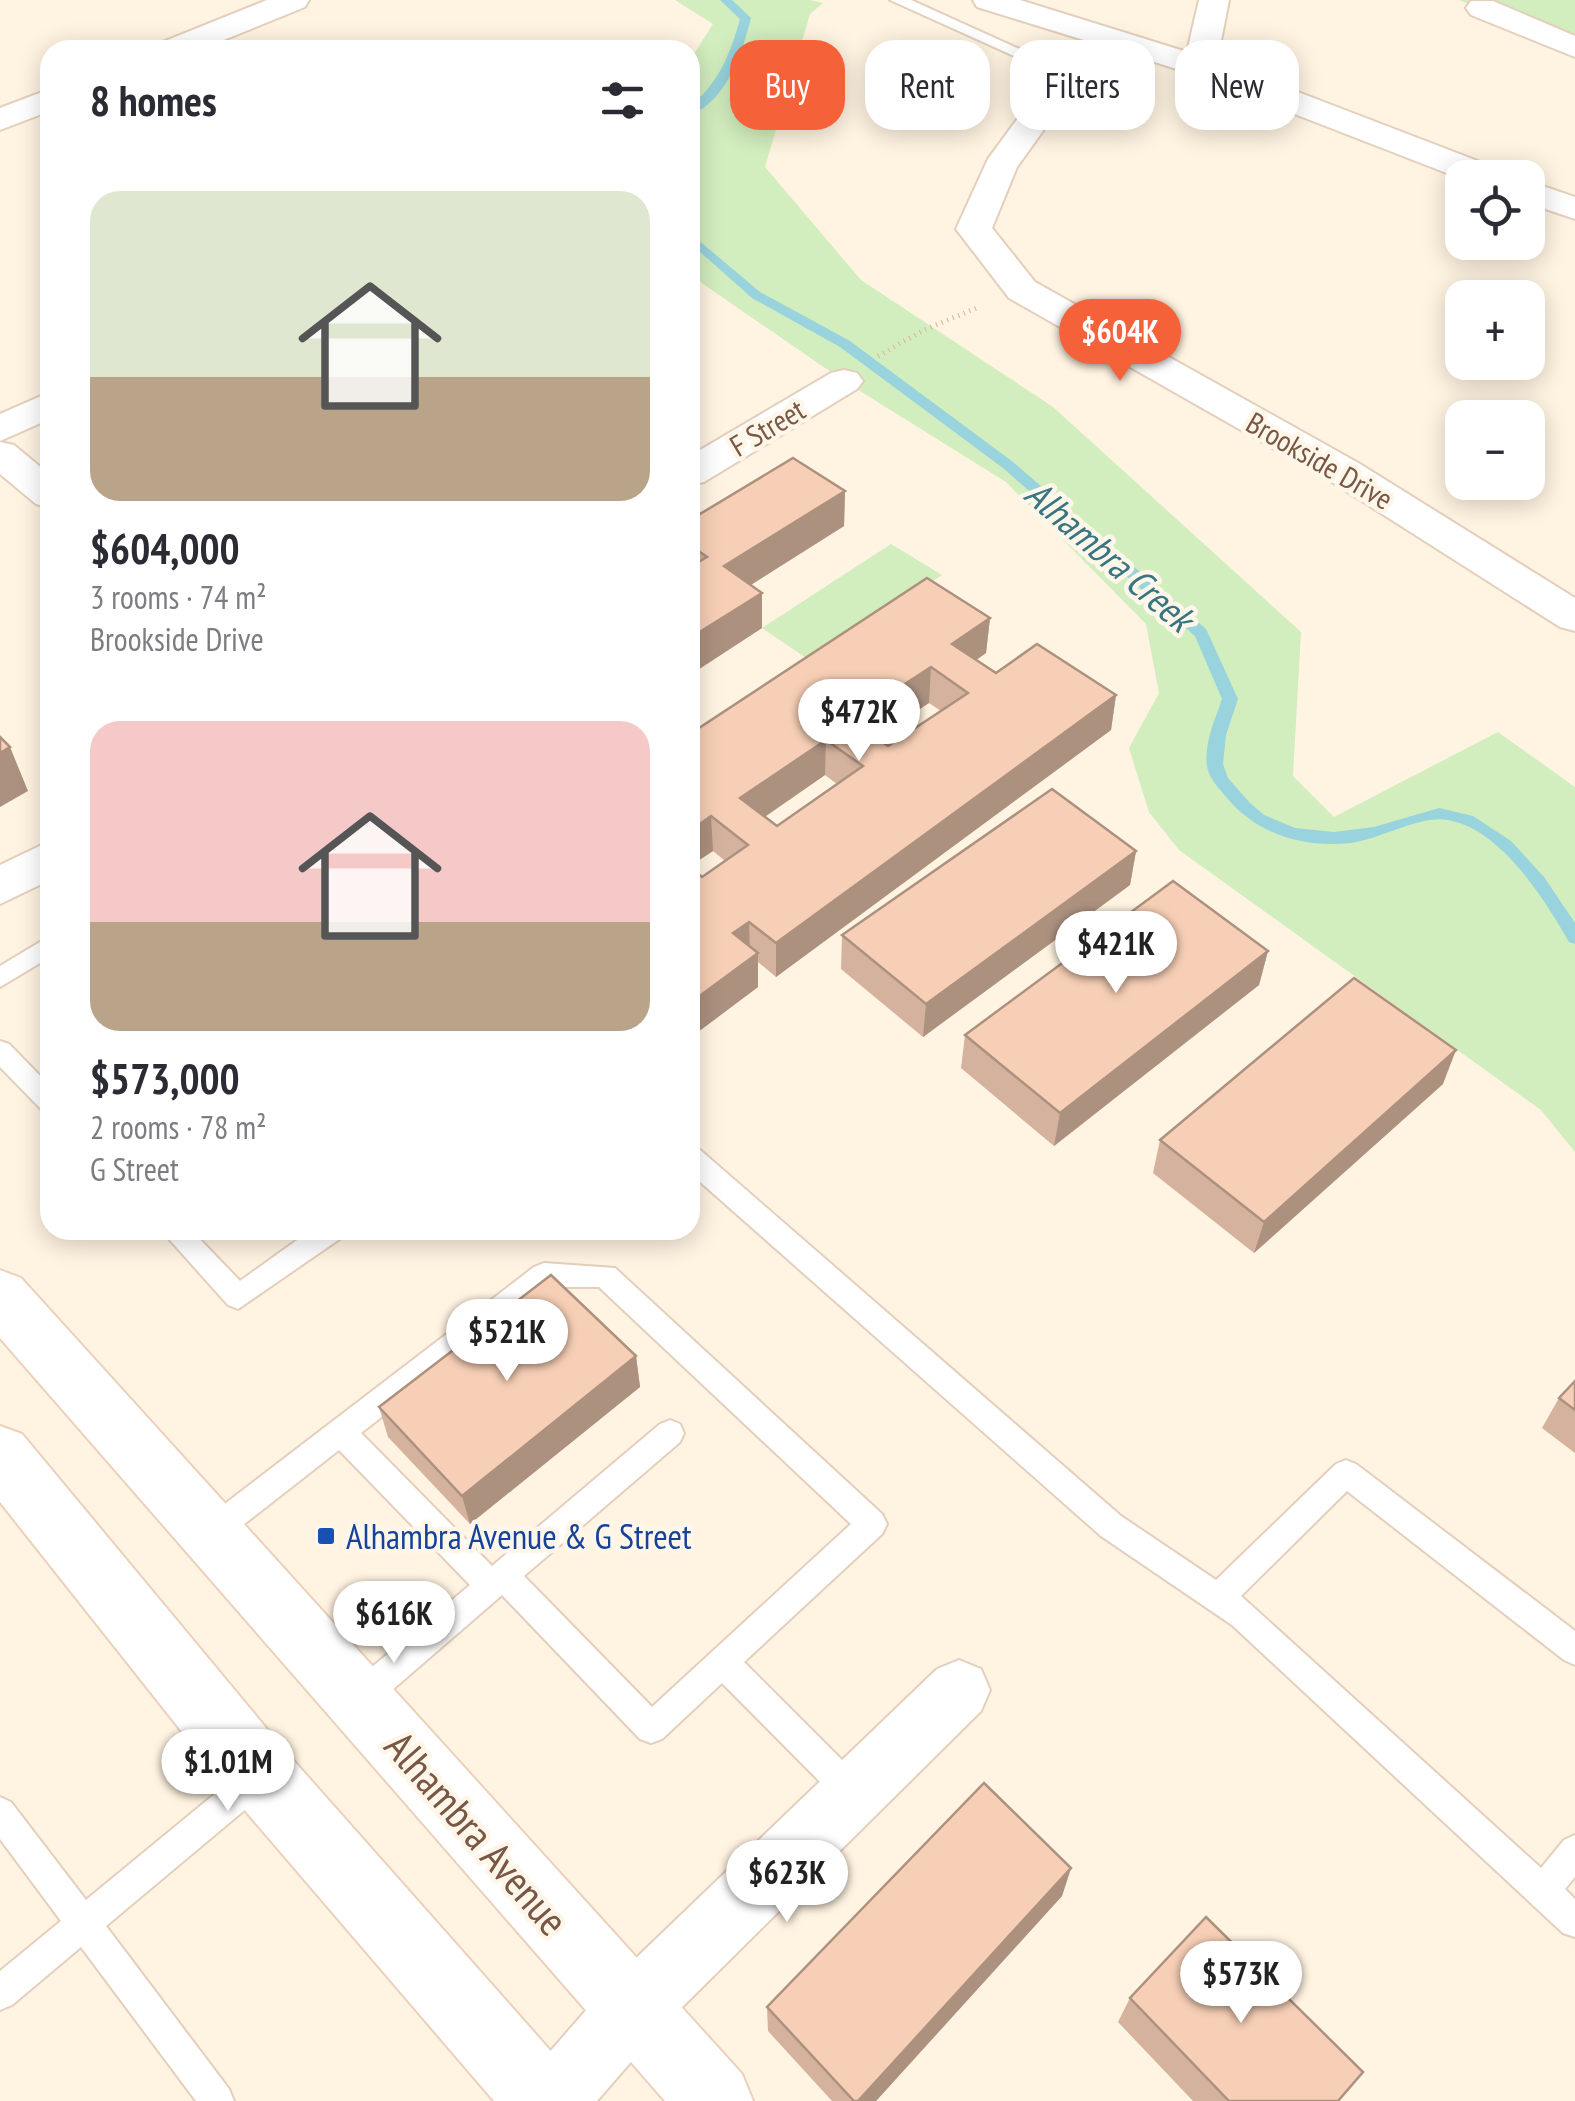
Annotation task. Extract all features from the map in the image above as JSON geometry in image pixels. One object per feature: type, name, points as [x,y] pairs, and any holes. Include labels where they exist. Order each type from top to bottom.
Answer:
[{"type":"main road","name":"Alhambra Avenue","points":[[0,1296],[715,2101]]},
{"type":"main road","points":[[0,1454],[261,1776],[544,2101]]},
{"type":"street","points":[[196,40],[294,0]]},
{"type":"street","points":[[988,0],[1175,57]]},
{"type":"street","points":[[1206,40],[1214,0]]},
{"type":"street","points":[[1482,8],[1575,46]]},
{"type":"street","name":"Brookside Drive","points":[[1104,40],[1109,35]]},
{"type":"street","points":[[0,120],[40,104]]},
{"type":"street","points":[[1299,104],[1445,160]]},
{"type":"street","name":"Brookside Drive","points":[[1028,130],[1000,166],[974,229],[1022,290],[1346,473],[1575,618]]},
{"type":"street","points":[[1545,198],[1575,209]]},
{"type":"street","name":"F Street","points":[[700,467],[844,381]]},
{"type":"street","points":[[0,428],[40,409]]},
{"type":"street","points":[[0,454],[40,487]]},
{"type":"street","points":[[0,887],[40,864]]},
{"type":"street","points":[[552,2101],[632,2009],[959,1690]]},
{"type":"lane","points":[[898,0],[1010,49]]},
{"type":"lane","points":[[0,978],[40,952]]},
{"type":"lane","points":[[0,1051],[40,1092]]},
{"type":"lane","points":[[700,1166],[1110,1526],[1243,1615],[1575,1921]]},
{"type":"lane","points":[[184,1240],[238,1296],[318,1240]]},
{"type":"lane","points":[[210,1534],[341,1432],[544,1275],[605,1276],[872,1524],[651,1728],[341,1432]]},
{"type":"lane","points":[[358,1699],[670,1433]]},
{"type":"lane","points":[[1218,1598],[1346,1473],[1575,1650]]},
{"type":"lane","points":[[722,1661],[854,1794]]},
{"type":"lane","points":[[0,1993],[261,1776]]},
{"type":"lane","points":[[0,1813],[217,2101]]},
{"type":"lane","points":[[1543,1891],[1575,1851]]},
{"type":"path","points":[[924,330],[1022,290]]},
{"type":"green space","points":[[675,0],[823,3],[810,14],[802,40],[730,40],[730,130],[776,130],[765,167],[861,280],[1053,407],[1301,632],[1293,776],[1334,817],[1498,732],[1575,787],[1575,1152],[1541,1110],[1179,850],[1149,812],[1129,748],[1159,693],[1146,624],[1006,482],[844,381],[700,282],[700,44],[713,24]]},
{"type":"green space","points":[[1459,0],[1575,0],[1575,47]]},
{"type":"green space","points":[[891,544],[942,575],[812,662],[762,628]]},
{"type":"building","points":[[793,458],[845,491],[724,566],[762,593],[700,632],[700,561],[707,557],[700,552],[700,514]]},
{"type":"building","points":[[927,578],[990,618],[952,644],[996,673],[1037,644],[1116,695],[776,943],[749,922],[733,933],[758,953],[700,996],[700,875],[748,845],[711,816],[700,824],[700,727]],"holes":[[[931,667],[968,693],[888,746],[851,719]],[[826,740],[863,766],[777,826],[740,798]]]},
{"type":"building","points":[[0,737],[10,747],[0,753]]},
{"type":"building","points":[[1052,789],[1136,851],[926,1004],[842,935]]},
{"type":"building","points":[[1173,881],[1268,951],[1060,1113],[965,1035]]},
{"type":"building","points":[[1354,978],[1456,1050],[1264,1222],[1160,1140]]},
{"type":"building","points":[[551,1275],[636,1356],[462,1496],[379,1407]]},
{"type":"building","points":[[1575,1381],[1575,1410],[1559,1398]]},
{"type":"building","points":[[984,1783],[1071,1868],[854,2101],[767,2007]]},
{"type":"building","points":[[1206,1917],[1363,2072],[1338,2101],[1229,2101],[1130,1998]]},
{"type":"waterway","name":"Alhambra Creek","points":[[700,104],[728,71],[746,18],[725,0]]},
{"type":"waterway","name":"Alhambra Creek","points":[[700,246],[756,295],[845,344],[1008,465],[1201,633],[1230,699],[1216,745],[1217,773],[1243,807],[1276,828],[1314,837],[1354,837],[1439,814],[1467,820],[1486,830],[1522,862],[1575,938]]},
{"type":"place","name":"Alhambra Avenue & G Street","points":[[326,1536]]}]
